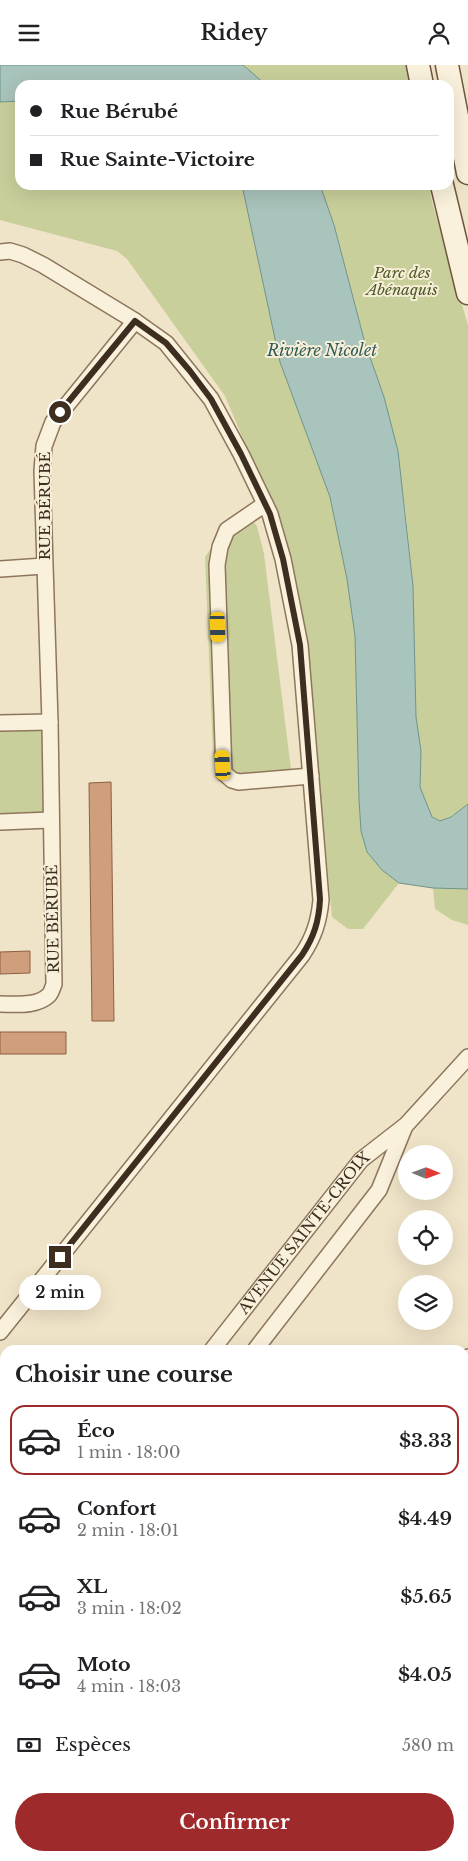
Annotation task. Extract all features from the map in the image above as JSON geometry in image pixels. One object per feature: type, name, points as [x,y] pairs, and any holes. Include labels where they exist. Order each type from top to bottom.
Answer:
[{"type":"main road","points":[[418,65],[421,80]]},
{"type":"main road","points":[[447,65],[450,80]]},
{"type":"main road","points":[[454,101],[468,173]]},
{"type":"main road","points":[[443,190],[468,293]]},
{"type":"street","points":[[0,252],[10,251],[23,255],[135,321],[166,343],[211,399],[241,454],[272,521],[283,559],[300,645],[320,899],[320,917],[302,955],[0,1332]]},
{"type":"street","name":"RUE BÉRUBÉ","points":[[0,1004],[23,1004],[39,1001],[49,995],[54,984],[50,722],[42,471],[44,446],[53,422],[135,321]]},
{"type":"street","points":[[265,504],[228,530],[220,547],[217,565],[224,773],[232,780],[239,782],[311,776]]},
{"type":"street","points":[[0,569],[44,566]]},
{"type":"street","points":[[0,723],[50,722]]},
{"type":"street","points":[[0,821],[51,820]]},
{"type":"street","name":"AVENUE SAINTE-CROIX","points":[[222,1345],[361,1160],[406,1125],[468,1057]]},
{"type":"street","name":"AVENUE SAINTE-CROIX","points":[[259,1345],[379,1190],[406,1125]]},
{"type":"green space","points":[[243,65],[407,65],[410,80],[260,80]]},
{"type":"green space","points":[[15,101],[15,190],[243,190],[280,362],[330,497],[347,579],[355,636],[361,831],[367,852],[382,870],[399,883],[363,929],[348,929],[332,917],[306,641],[271,506],[225,396],[127,259],[117,251],[0,220],[0,102]]},
{"type":"green space","name":"Parc des Abénaquis","points":[[322,190],[430,190],[468,325],[468,804],[441,821],[432,817],[420,787],[421,751],[416,717],[413,586],[405,506],[384,397],[365,343],[334,225]]},
{"type":"green space","points":[[248,514],[257,526],[264,554],[291,769],[228,775],[218,770],[213,756],[205,557],[216,541]]},
{"type":"green space","points":[[50,722],[51,820],[0,822],[0,723]]},
{"type":"green space","points":[[433,888],[468,889],[468,925],[452,920],[435,909]]},
{"type":"water","points":[[0,65],[243,65],[260,80],[15,80],[15,101],[0,102]]},
{"type":"water","name":"Rivière Nicolet","points":[[243,190],[322,190],[334,225],[365,343],[384,397],[398,451],[413,586],[416,717],[421,751],[420,787],[432,817],[440,821],[451,817],[468,804],[468,889],[433,888],[399,883],[382,870],[367,852],[361,831],[355,636],[347,579],[330,497],[280,362]]},
{"type":"building","points":[[111,782],[114,1021],[92,1021],[89,783]]},
{"type":"building","points":[[30,951],[30,973],[0,974],[0,952]]},
{"type":"building","points":[[0,1032],[66,1032],[66,1054],[0,1054]]},
{"type":"route","points":[[60,412],[135,321],[166,343],[211,399],[228,429],[270,514],[283,559],[300,645],[320,899],[320,917],[311,941],[302,955],[60,1257]]}]
